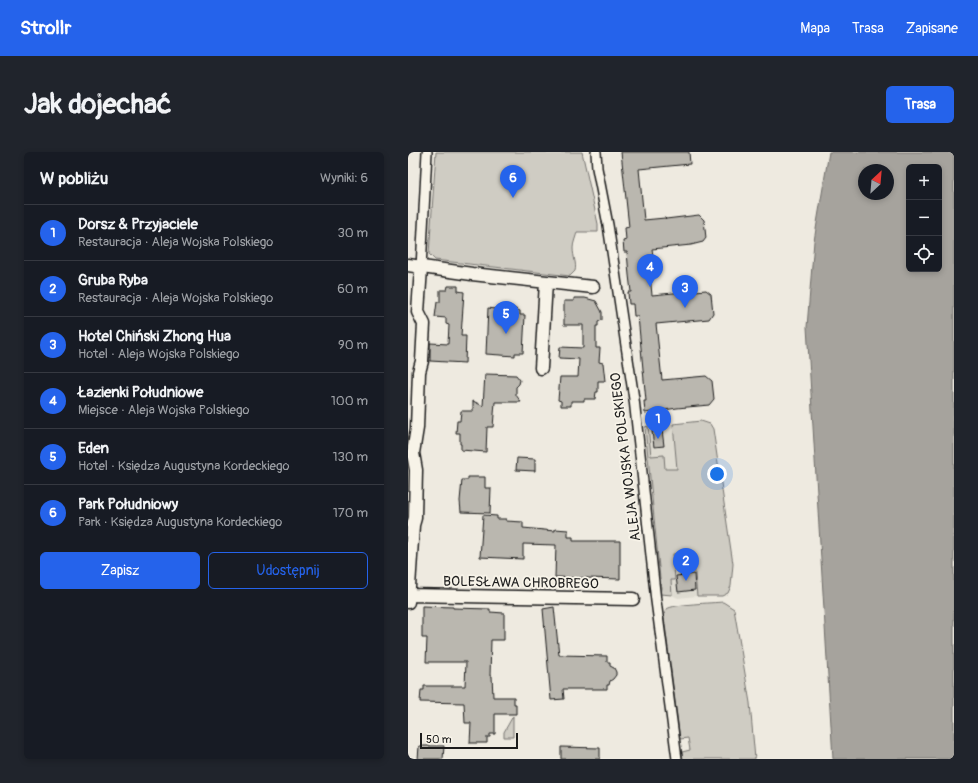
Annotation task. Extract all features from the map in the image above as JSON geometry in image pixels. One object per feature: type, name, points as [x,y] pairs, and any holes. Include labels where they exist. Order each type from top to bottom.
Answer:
[{"type":"street","points":[[408,598],[413,525],[415,518],[416,470],[413,453],[417,428],[419,372],[422,362],[424,324],[418,312],[428,152]]},
{"type":"street","name":"ALEJA WOJSKA POLSKIEGO","points":[[596,152],[612,248],[634,399],[656,601],[678,759]]},
{"type":"street","points":[[408,265],[421,268],[594,287]]},
{"type":"street","points":[[541,368],[546,282]]},
{"type":"street","name":"BOLESŁAWA CHROBREGO","points":[[408,598],[633,599]]},
{"type":"shaded area","points":[[436,152],[582,152],[598,224],[598,232],[577,232],[573,244],[576,266],[575,271],[570,276],[435,260],[429,254]]},
{"type":"shaded area","points":[[829,152],[954,152],[954,759],[833,759],[807,327],[814,241]]},
{"type":"shaded area","points":[[701,421],[710,424],[713,429],[733,564],[731,586],[728,593],[722,596],[697,596],[693,552],[673,554],[675,580],[671,580],[672,595],[660,594],[661,588],[645,427],[648,426],[651,456],[664,455],[665,469],[677,469],[673,424]]},
{"type":"shaded area","points":[[673,424],[677,469],[665,470],[651,457],[648,426]]},
{"type":"shaded area","points":[[693,552],[697,596],[678,598],[672,595],[671,580],[675,580],[673,553]]},
{"type":"shaded area","points":[[723,602],[734,609],[750,703],[755,759],[683,759],[682,752],[690,750],[688,738],[680,739],[664,614],[667,609],[671,607]]},
{"type":"shaded area","points":[[513,716],[513,737],[504,737],[504,732]]},
{"type":"building","points":[[621,152],[689,152],[690,164],[639,169],[644,220],[699,215],[704,220],[706,238],[703,242],[691,245],[652,249],[653,256],[648,256],[652,295],[706,290],[711,294],[713,313],[709,319],[656,324],[662,380],[706,376],[712,381],[714,399],[709,405],[645,413],[644,401],[646,401],[638,316],[634,316],[633,304],[629,304],[628,292],[631,292],[627,252],[624,252],[623,241],[626,240],[625,228],[629,227]]},
{"type":"building","points":[[448,286],[458,286],[458,291],[464,292],[461,336],[466,336],[465,363],[430,361],[430,343],[448,344],[449,325],[446,324],[446,318],[435,317],[437,302],[440,302],[440,290],[447,290]]},
{"type":"building","points":[[574,298],[585,298],[596,301],[602,312],[602,320],[598,322],[598,326],[596,326],[596,348],[600,348],[599,362],[603,363],[605,381],[598,381],[598,392],[596,392],[595,399],[571,401],[571,406],[561,406],[561,401],[558,400],[560,377],[578,377],[579,359],[559,358],[560,347],[583,348],[583,325],[564,325],[564,301],[574,301]]},
{"type":"building","points":[[511,307],[520,311],[520,315],[525,315],[523,353],[515,353],[515,356],[486,354],[488,308],[503,310]]},
{"type":"building","points":[[485,374],[516,375],[520,380],[516,387],[516,395],[521,402],[495,402],[493,427],[487,427],[486,452],[461,450],[460,433],[456,433],[457,421],[460,421],[461,411],[473,411],[473,401],[483,406]]},
{"type":"building","points":[[662,430],[664,446],[654,447],[652,431]]},
{"type":"building","points":[[517,458],[535,459],[535,471],[516,470]]},
{"type":"building","points":[[468,477],[485,477],[485,488],[491,488],[490,513],[461,512],[460,501],[462,480],[468,480]]},
{"type":"building","points":[[483,515],[497,516],[497,519],[506,519],[506,521],[523,522],[523,528],[555,531],[555,529],[568,530],[568,537],[573,537],[573,541],[620,541],[620,579],[555,577],[556,545],[523,544],[523,559],[480,557]]},
{"type":"building","points":[[694,574],[695,590],[678,592],[676,576]]},
{"type":"building","points":[[422,606],[490,609],[490,612],[504,613],[504,640],[491,640],[490,676],[492,676],[493,697],[514,697],[516,714],[495,714],[495,734],[490,734],[490,737],[487,737],[487,743],[470,743],[471,723],[465,723],[464,703],[420,702],[421,690],[424,690],[424,686],[465,686],[466,662],[426,662],[427,638],[422,638]]},
{"type":"building","points":[[554,607],[559,655],[607,656],[607,662],[610,662],[610,666],[614,668],[616,675],[610,681],[609,685],[607,685],[607,689],[563,689],[564,699],[551,700],[543,609]]},
{"type":"building","points":[[419,746],[444,746],[443,759],[418,759]]},
{"type":"building","points":[[561,747],[600,748],[600,759],[561,759]]},
{"type":"place","name":"Park Południowy","points":[[513,198]]},
{"type":"place","name":"Łazienki Południowe","points":[[650,287]]},
{"type":"place","name":"Hotel Chiński Zhong Hua","points":[[685,308]]},
{"type":"place","name":"Eden","points":[[506,334]]},
{"type":"place","name":"Dorsz & Przyjaciele","points":[[658,439]]},
{"type":"place","name":"Gruba Ryba","points":[[686,581]]}]
